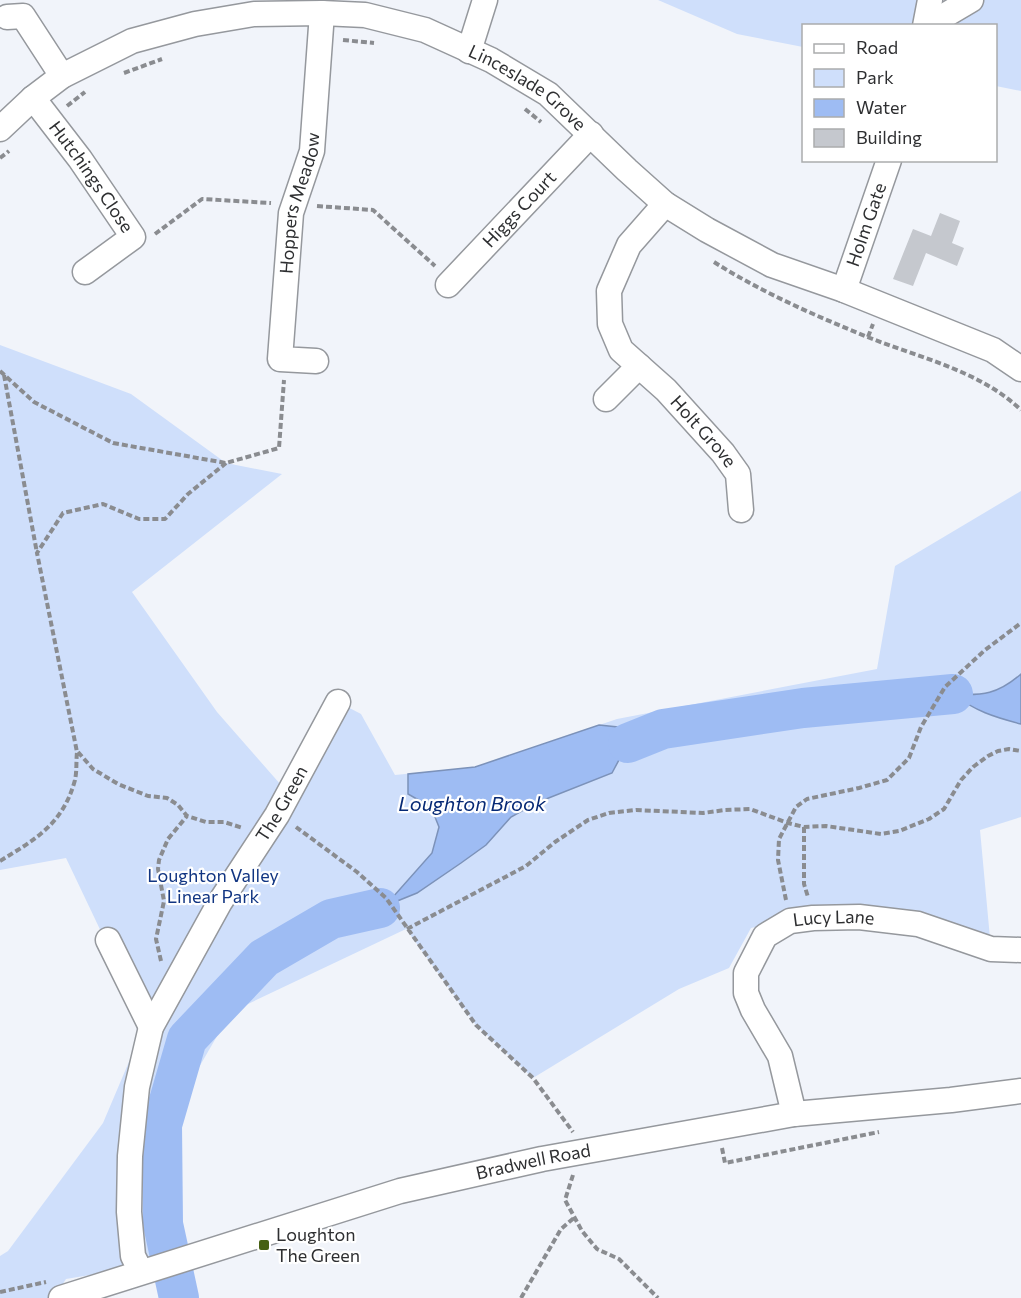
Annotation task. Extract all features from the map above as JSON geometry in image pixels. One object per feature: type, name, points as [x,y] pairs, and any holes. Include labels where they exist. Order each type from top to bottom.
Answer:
[{"type":"street","points":[[469,51],[485,0]]},
{"type":"street","points":[[926,24],[930,0]]},
{"type":"street","points":[[929,24],[971,0]]},
{"type":"street","name":"Linceslade Grove","points":[[8,137],[33,98],[62,76],[132,41],[195,24],[254,14],[283,6],[322,13],[364,15],[425,30],[491,60],[548,94],[583,142],[627,170],[665,204],[707,230],[772,265],[844,290],[993,350],[1021,369]]},
{"type":"street","name":"Hoppers Meadow","points":[[280,358],[291,213],[312,151],[322,13]]},
{"type":"street","points":[[8,17],[23,16],[62,76]]},
{"type":"street","name":"Hutchings Close","points":[[33,98],[80,159],[133,237],[85,272]]},
{"type":"street","name":"Higgs Court","points":[[448,285],[583,142]]},
{"type":"street","name":"Holm Gate","points":[[844,290],[888,162]]},
{"type":"street","name":"Holt Grove","points":[[665,204],[629,245],[609,291],[610,324],[621,350],[666,390],[723,453],[738,474],[741,510]]},
{"type":"street","points":[[280,358],[316,361]]},
{"type":"street","points":[[606,399],[639,366]]},
{"type":"street","name":"The Green","points":[[151,1269],[133,1256],[129,1212],[130,1156],[137,1087],[151,1027],[220,902],[277,815],[338,702]]},
{"type":"street","name":"Lucy Lane","points":[[794,1114],[780,1056],[753,1010],[746,993],[746,973],[765,936],[802,920],[859,917],[918,924],[991,950],[1021,950]]},
{"type":"street","points":[[108,940],[151,1027]]},
{"type":"street","name":"Bradwell Road","points":[[61,1298],[97,1293],[151,1269],[400,1191],[581,1152],[717,1126],[794,1114],[951,1100],[1021,1091]]},
{"type":"path","points":[[320,37],[382,44]]},
{"type":"path","points":[[115,77],[171,55]]},
{"type":"path","points":[[48,119],[91,89]]},
{"type":"path","points":[[524,108],[583,142]]},
{"type":"path","points":[[0,158],[8,137]]},
{"type":"path","points":[[708,259],[748,284],[802,309],[868,337],[980,379],[1021,410]]},
{"type":"path","points":[[37,553],[63,513],[103,504],[139,519],[165,519],[188,494],[226,463],[279,448],[284,383],[280,358]]},
{"type":"path","points":[[0,370],[34,402],[113,443],[226,463]]},
{"type":"path","points":[[0,861],[39,836],[63,811],[75,779],[77,752],[4,375]]},
{"type":"path","points":[[802,920],[778,860],[779,839],[796,807],[807,799],[887,780],[909,758],[921,727],[945,687],[985,650],[1021,623]]},
{"type":"path","points":[[407,929],[526,866],[555,842],[588,820],[609,813],[636,810],[703,813],[750,809],[804,827],[826,826],[881,834],[899,831],[929,819],[944,809],[961,780],[988,756],[1009,749],[1021,751]]},
{"type":"path","points":[[77,752],[93,769],[118,784],[148,796],[167,798],[178,805],[187,816],[206,822],[224,822],[244,828],[261,838]]},
{"type":"path","points":[[277,815],[309,835],[386,898],[476,1025],[533,1078],[579,1140],[581,1152],[565,1200],[582,1231],[597,1249],[619,1259],[658,1298]]},
{"type":"path","points":[[176,980],[166,971],[158,952],[157,928],[164,901],[158,870],[159,860],[168,839],[187,816]]},
{"type":"path","points":[[802,920],[804,827]]},
{"type":"path","points":[[717,1126],[725,1163],[884,1131]]},
{"type":"path","points":[[521,1298],[561,1229],[575,1217]]},
{"type":"green space","points":[[658,0],[930,0],[925,24],[802,24],[802,47],[737,34]]},
{"type":"green space","points":[[971,0],[1021,0],[1021,91],[997,86],[997,24],[930,24]]},
{"type":"green space","name":"Loughton Valley Linear Park","points":[[0,345],[131,394],[226,463],[282,474],[132,592],[217,712],[288,793],[338,702],[361,714],[395,775],[475,767],[617,719],[877,669],[895,566],[1021,491],[1021,817],[980,830],[991,949],[918,924],[783,920],[751,928],[729,968],[679,989],[533,1078],[476,1025],[406,929],[231,1012],[169,1119],[186,1259],[66,1279],[54,1298],[0,1298],[0,1256],[8,1251],[103,1123],[145,1024],[66,858],[0,870]]},
{"type":"water","points":[[1021,674],[1021,724],[985,713],[953,694],[973,695],[997,690]]},
{"type":"water","name":"Loughton Brook","points":[[599,725],[618,727],[628,743],[612,773],[536,803],[511,817],[486,845],[461,863],[417,893],[380,908],[393,897],[432,853],[439,827],[431,807],[408,794],[408,774],[475,767]]},
{"type":"building","points":[[940,213],[960,221],[952,243],[964,248],[957,266],[926,253],[913,286],[893,279],[913,229],[931,236]]},
{"type":"waterway","name":"Loughton Brook","points":[[628,743],[663,729],[803,708],[953,694]]},
{"type":"waterway","name":"Loughton Brook","points":[[179,1298],[163,1224],[162,1125],[187,1039],[264,958],[331,919],[380,908]]},
{"type":"place","name":"Loughton The Green","points":[[264,1245]]}]
